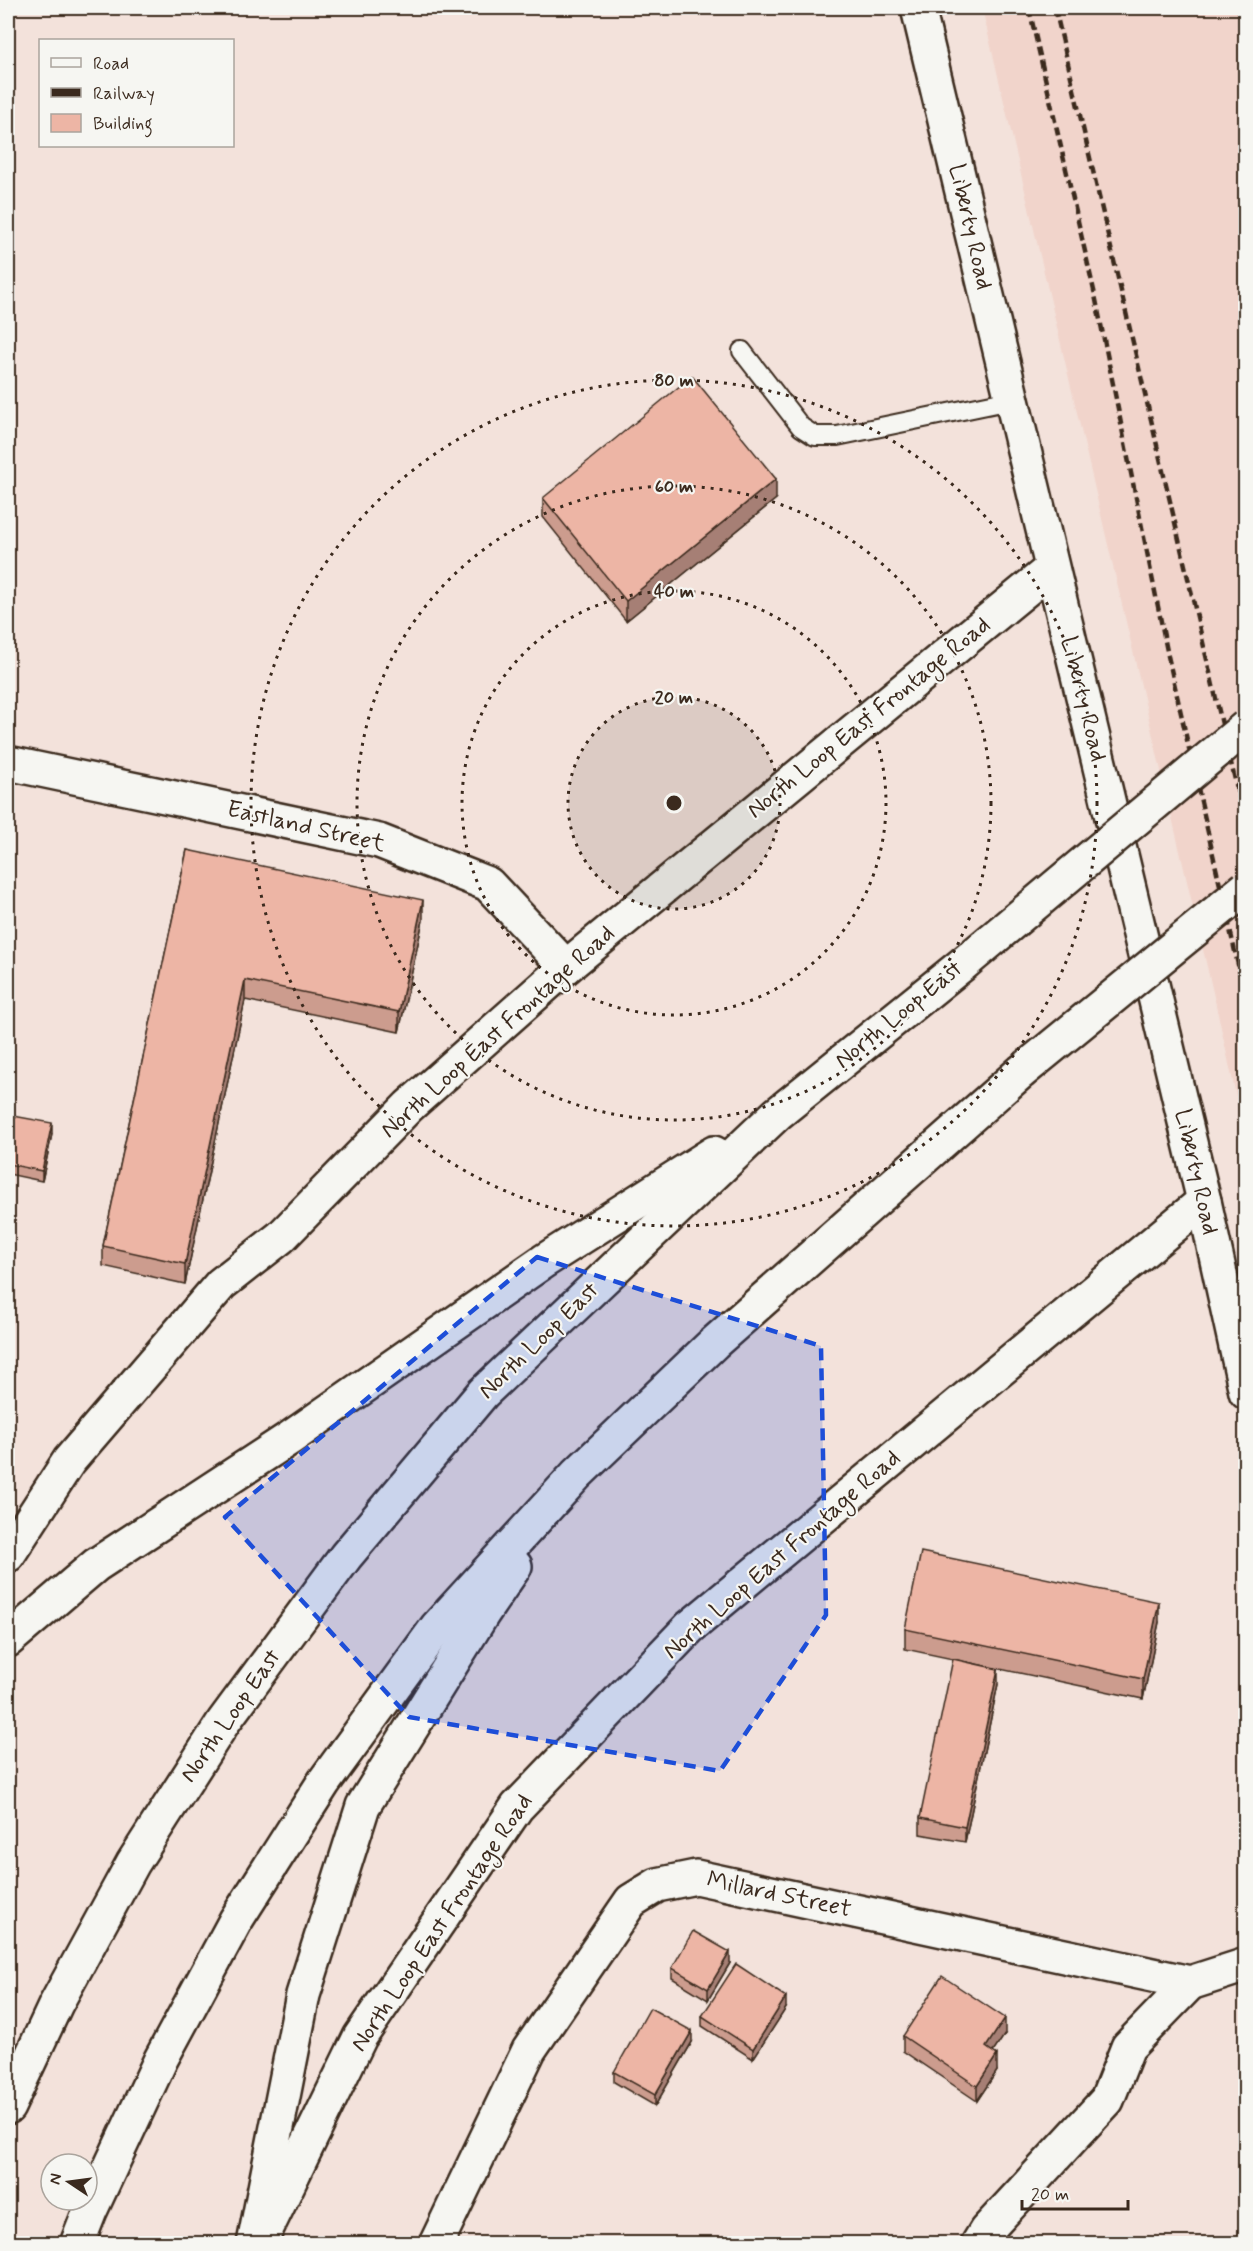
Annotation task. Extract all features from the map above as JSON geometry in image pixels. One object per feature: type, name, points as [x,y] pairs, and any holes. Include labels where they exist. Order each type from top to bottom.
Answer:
[{"type":"main road","name":"Liberty Road","points":[[918,8],[1204,1201],[1245,1392]]},
{"type":"main road","name":"North Loop East Frontage Road","points":[[8,1555],[69,1461],[220,1284],[281,1237],[409,1106],[566,967],[1051,569]]},
{"type":"main road","name":"North Loop East","points":[[8,2107],[56,2004],[133,1863],[224,1721],[346,1556],[483,1393],[777,1114],[963,964],[1245,727]]},
{"type":"main road","name":"Eastland Street","points":[[8,763],[380,841],[488,884],[566,967]]},
{"type":"main road","points":[[77,2244],[90,2211],[161,2059],[236,1920],[324,1782],[437,1626],[577,1474],[714,1343],[1021,1072],[1245,888]]},
{"type":"main road","points":[[8,1640],[96,1565],[290,1438],[544,1261],[777,1114]]},
{"type":"main road","name":"North Loop East Frontage Road","points":[[259,2244],[360,2037],[517,1807],[690,1627],[1204,1201]]},
{"type":"main road","points":[[254,2244],[303,1995],[363,1806],[483,1613],[577,1474]]},
{"type":"main road","name":"Millard Street","points":[[436,2244],[529,2050],[631,1901],[657,1885],[696,1877],[1190,1983]]},
{"type":"main road","points":[[978,2244],[986,2231],[1107,2100],[1128,2047],[1190,1983],[1245,1965]]},
{"type":"lane","points":[[742,351],[801,427],[815,436],[848,434],[1011,400]]},
{"type":"highlighted area","points":[[537,1257],[821,1346],[826,1615],[720,1771],[409,1717],[225,1517]]},
{"type":"shaded area","points":[[982,8],[1245,8],[1245,1136],[1216,1005]]},
{"type":"building","points":[[692,376],[776,479],[626,601],[543,498]]},
{"type":"building","points":[[187,850],[423,900],[399,1012],[245,980],[185,1264],[103,1246]]},
{"type":"building","points":[[8,1115],[52,1123],[42,1171],[8,1164]]},
{"type":"building","points":[[8,1291],[14,1292],[8,1326]]},
{"type":"building","points":[[921,1552],[1159,1602],[1143,1679],[905,1629]]},
{"type":"building","points":[[953,1659],[998,1669],[965,1827],[920,1818]]},
{"type":"building","points":[[693,1931],[730,1952],[708,1989],[672,1968]]},
{"type":"building","points":[[736,1964],[786,1997],[753,2049],[702,2016]]},
{"type":"building","points":[[942,1976],[1005,2018],[986,2047],[997,2055],[977,2086],[903,2036]]},
{"type":"building","points":[[650,2008],[692,2031],[655,2095],[614,2072]]},
{"type":"railway","points":[[1029,8],[1095,295],[1168,656],[1246,1000]]},
{"type":"railway","points":[[1055,8],[1246,827]]}]
